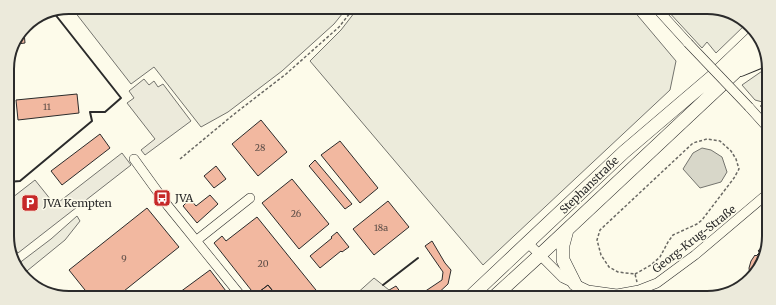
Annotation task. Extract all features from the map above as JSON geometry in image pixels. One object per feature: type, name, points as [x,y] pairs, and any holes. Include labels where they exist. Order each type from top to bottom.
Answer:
[{"type":"highway","points":[[740,68],[761,59]]},
{"type":"main road","name":"Stephanstraße","points":[[476,291],[624,152],[712,77],[752,39]]},
{"type":"main road","name":"Stephanstraße","points":[[501,291],[759,50]]},
{"type":"main road","points":[[567,230],[562,245],[563,260],[575,284]]},
{"type":"street","points":[[662,14],[762,121]]},
{"type":"street","points":[[134,159],[168,206],[238,291]]},
{"type":"street","points":[[197,240],[250,198]]},
{"type":"street","name":"Georg-Krug-Straße","points":[[634,291],[657,283],[695,255],[762,198]]},
{"type":"street","name":"Georg-Krug-Straße","points":[[528,243],[563,278],[588,290],[595,291]]},
{"type":"path","points":[[180,160],[286,74],[339,27],[349,14]]},
{"type":"path","points":[[707,139],[720,142],[731,151],[736,159],[739,169],[734,178],[702,220],[697,224],[673,235],[660,257],[651,265],[635,274],[618,272],[609,267],[601,255],[597,240],[600,230],[693,143],[707,139]]},
{"type":"path","points":[[635,274],[639,290]]},
{"type":"shaded area","points":[[76,14],[342,14],[334,24],[282,71],[228,112],[201,127],[154,67],[131,84]]},
{"type":"shaded area","points":[[353,14],[636,14],[676,61],[670,90],[483,265],[310,61],[341,30]]},
{"type":"shaded area","points":[[671,14],[714,14],[731,20],[742,27],[716,53],[707,42],[702,48]]},
{"type":"shaded area","points":[[762,71],[762,102],[755,100],[742,85]]},
{"type":"shaded area","points":[[144,79],[149,85],[154,81],[158,87],[163,84],[191,121],[145,155],[141,150],[155,139],[127,103],[134,98],[129,91]]},
{"type":"shaded area","points":[[702,148],[711,150],[722,157],[727,172],[721,182],[700,188],[683,169],[693,153]]},
{"type":"shaded area","name":"JVA Kempten","points":[[122,153],[131,165],[18,253],[15,246],[14,236],[14,196],[35,180],[55,205]]},
{"type":"shaded area","points":[[77,216],[80,221],[65,240],[27,271],[21,262],[51,239]]},
{"type":"shaded area","points":[[374,278],[389,290],[387,291],[360,291]]},
{"type":"building","points":[[24,37],[25,43],[20,44]]},
{"type":"building","points":[[77,94],[79,113],[18,120],[16,100]]},
{"type":"building","points":[[261,120],[287,152],[258,176],[232,144]]},
{"type":"building","points":[[100,134],[110,148],[62,185],[51,171]]},
{"type":"building","points":[[340,141],[378,188],[360,203],[321,155]]},
{"type":"building","points":[[315,160],[352,204],[345,209],[309,166]]},
{"type":"building","points":[[216,166],[226,179],[214,188],[204,176]]},
{"type":"building","points":[[292,179],[329,224],[299,249],[262,203]]},
{"type":"building","points":[[210,195],[218,204],[197,223],[183,206],[190,199],[196,206]]},
{"type":"building","points":[[388,201],[409,227],[374,255],[353,229]]},
{"type":"building","points":[[147,208],[179,247],[124,291],[86,291],[69,270]]},
{"type":"building","points":[[257,217],[317,291],[273,291],[268,285],[260,291],[252,291],[214,243],[222,236],[226,241]]},
{"type":"building","points":[[337,232],[349,247],[342,252],[341,251],[320,268],[310,256]]},
{"type":"building","points":[[432,241],[451,270],[448,284],[440,291],[426,291],[442,280],[443,272],[425,246]]},
{"type":"building","points":[[759,253],[749,271],[751,261],[755,255],[756,256]]},
{"type":"building","points":[[210,270],[226,291],[181,291]]},
{"type":"building","points":[[268,285],[273,291],[260,291]]},
{"type":"building","points":[[396,286],[400,291],[388,291]]},
{"type":"wall","points":[[14,182],[20,181],[92,121],[90,112],[105,112],[121,98],[56,16]]},
{"type":"wall","points":[[383,285],[418,258]]},
{"type":"place","name":"JVA","points":[[162,198]]},
{"type":"place","name":"JVA Kempten","points":[[30,203]]}]
